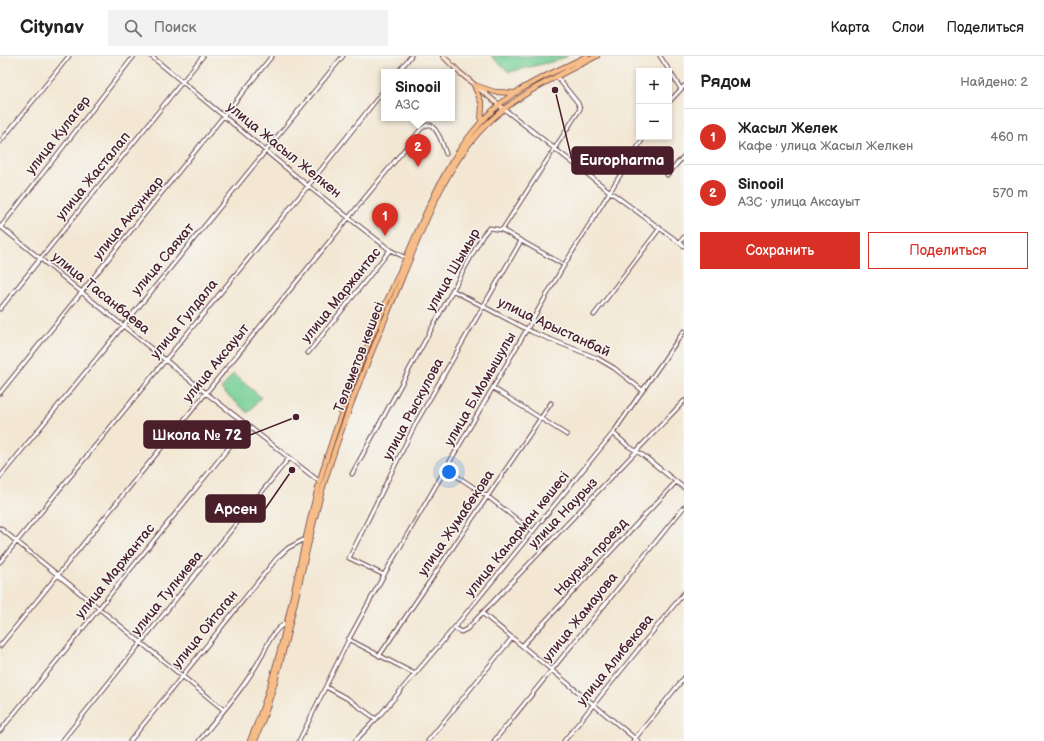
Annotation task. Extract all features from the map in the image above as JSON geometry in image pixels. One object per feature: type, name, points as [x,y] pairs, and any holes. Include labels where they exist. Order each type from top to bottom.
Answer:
[{"type":"main road","points":[[444,56],[474,85],[504,109]]},
{"type":"main road","name":"Төлеметов көшесі","points":[[256,741],[278,674],[305,538],[320,482],[362,360],[445,172],[460,148],[481,123],[499,105],[516,93],[587,56]]},
{"type":"main road","name":"Төлеметов көшесі","points":[[250,741],[274,672],[324,485],[357,389],[408,264],[454,165],[473,139],[504,109],[557,76],[597,56]]},
{"type":"main road","points":[[474,85],[495,92],[516,93]]},
{"type":"main road","points":[[474,85],[482,104],[481,123]]},
{"type":"street","points":[[0,142],[69,56]]},
{"type":"street","name":"улица Кулагер","points":[[0,227],[134,56]]},
{"type":"street","name":"улица Жасыл Желкен","points":[[151,56],[308,186],[390,250],[406,258]]},
{"type":"street","name":"улица Жасталап","points":[[0,309],[204,56]]},
{"type":"street","name":"улица Аксункар","points":[[0,393],[272,56]]},
{"type":"street","name":"улица Саяхат","points":[[0,477],[343,56]]},
{"type":"street","points":[[400,69],[411,56]]},
{"type":"street","points":[[660,56],[681,89]]},
{"type":"street","name":"улица Шымыр","points":[[352,474],[486,230],[494,228],[502,230],[580,109],[578,103],[557,76]]},
{"type":"street","points":[[672,99],[684,86]]},
{"type":"street","name":"улица Гулдала","points":[[0,562],[308,186],[381,94]]},
{"type":"street","points":[[504,109],[609,191],[684,246]]},
{"type":"street","name":"улица Аксауыт","points":[[0,646],[421,129],[427,125],[431,125],[438,132],[446,154]]},
{"type":"street","name":"улица Б.Момышулы","points":[[299,741],[348,640],[384,575],[528,330],[564,265],[642,140]]},
{"type":"street","points":[[667,175],[684,156]]},
{"type":"street","name":"улица Тасанбаева","points":[[0,227],[206,393],[320,482]]},
{"type":"street","points":[[594,315],[660,228]]},
{"type":"street","points":[[502,230],[564,265]]},
{"type":"street","points":[[680,242],[684,238]]},
{"type":"street","name":"улица Рыскулова","points":[[384,575],[349,558],[417,421],[521,241]]},
{"type":"street","name":"улица Маржантас","points":[[308,353],[390,250]]},
{"type":"street","name":"улица Арыстанбай","points":[[452,290],[528,330],[603,362],[614,368],[642,390]]},
{"type":"street","name":"улица Каһарман көшесі","points":[[355,741],[376,719],[454,628],[613,433],[684,331]]},
{"type":"street","points":[[493,388],[567,435]]},
{"type":"street","name":"улица Наурыз","points":[[454,628],[461,632],[467,629],[684,401]]},
{"type":"street","name":"улица Жумабекова","points":[[379,656],[551,403]]},
{"type":"street","name":"улица Маржантас","points":[[0,731],[247,425]]},
{"type":"street","points":[[613,433],[684,488]]},
{"type":"street","name":"улица Тулкиева","points":[[62,741],[290,458]]},
{"type":"street","points":[[446,469],[487,496],[533,532]]},
{"type":"street","name":"Наурыз проезд","points":[[522,646],[676,482]]},
{"type":"street","name":"улица Жамауова","points":[[494,741],[684,507]]},
{"type":"street","points":[[0,528],[224,710]]},
{"type":"street","name":"улица Ойтоган","points":[[130,741],[277,558],[288,548],[305,538]]},
{"type":"street","name":"улица Алибекова","points":[[564,741],[684,593]]},
{"type":"street","points":[[482,613],[636,740],[684,678]]},
{"type":"street","points":[[199,741],[250,676],[270,640],[288,623]]},
{"type":"street","points":[[428,741],[512,638]]},
{"type":"street","points":[[348,640],[415,674]]},
{"type":"street","points":[[326,687],[348,699],[376,719]]},
{"type":"green space","points":[[491,56],[568,56],[555,61],[509,72]]},
{"type":"green space","points":[[233,374],[261,397],[248,413],[221,389]]},
{"type":"place","name":"Europharma","points":[[555,90]]},
{"type":"place","name":"Sinooil","points":[[418,167]]},
{"type":"place","name":"Жасыл Желек","points":[[385,236]]},
{"type":"place","name":"Школа № 72","points":[[296,417]]},
{"type":"place","name":"Арсен","points":[[292,470]]}]
